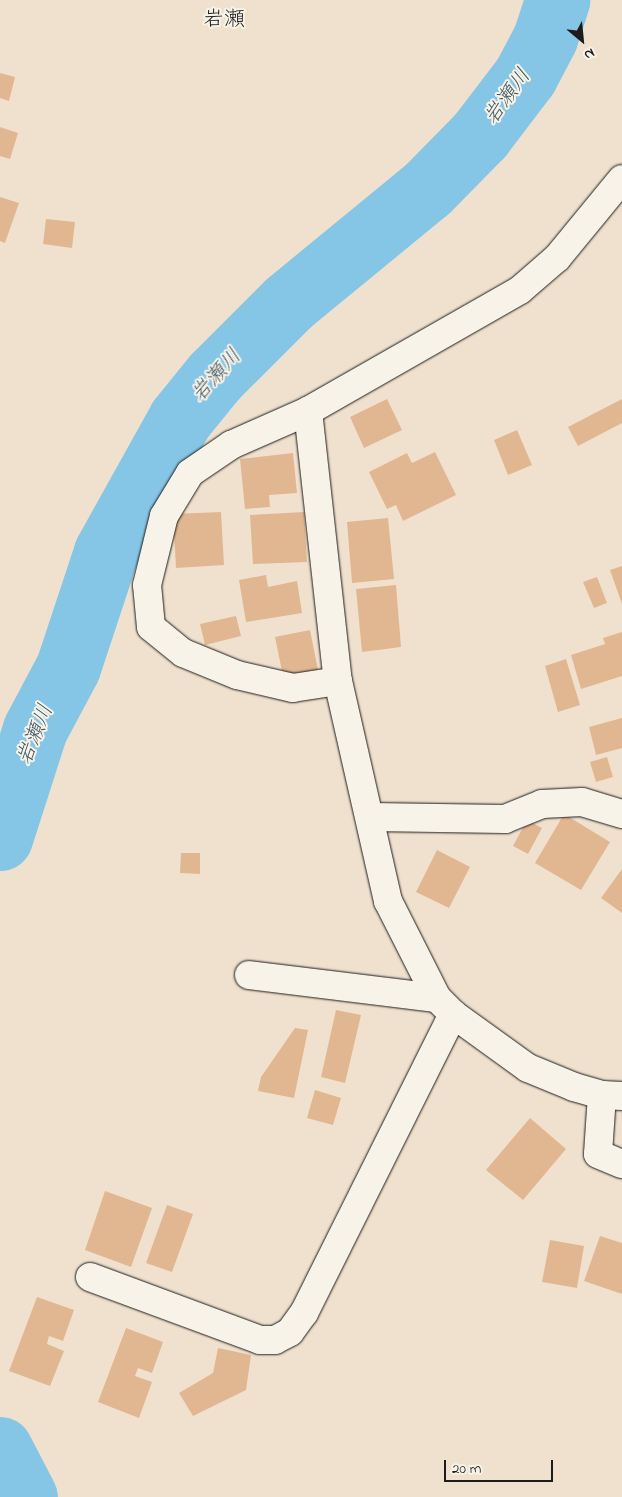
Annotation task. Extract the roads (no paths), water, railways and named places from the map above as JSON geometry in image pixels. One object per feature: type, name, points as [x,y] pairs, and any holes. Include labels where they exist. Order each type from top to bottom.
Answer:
[{"type":"street","points":[[338,681],[293,688],[237,675],[183,653],[152,627],[147,585],[164,516],[190,473],[231,445],[308,411],[520,290],[558,258],[622,180]]},
{"type":"street","points":[[308,411],[338,681],[371,817],[388,901],[445,1006],[528,1068],[612,1096],[598,1154],[622,1164]]},
{"type":"street","points":[[371,817],[504,819],[542,804],[582,802],[622,814]]},
{"type":"street","points":[[249,975],[445,1006]]},
{"type":"street","points":[[90,1277],[260,1340],[275,1340],[290,1332],[304,1313],[445,1006]]},
{"type":"waterway","name":"岩瀬川","points":[[0,838],[35,729],[68,667],[106,552],[180,419],[215,376],[288,303],[427,189],[480,135],[525,76],[545,38],[557,0]]},
{"type":"waterway","name":"岩瀬川","points":[[0,1449],[25,1497]]},
{"type":"district","name":"岩瀬","points":[[224,20]]}]
